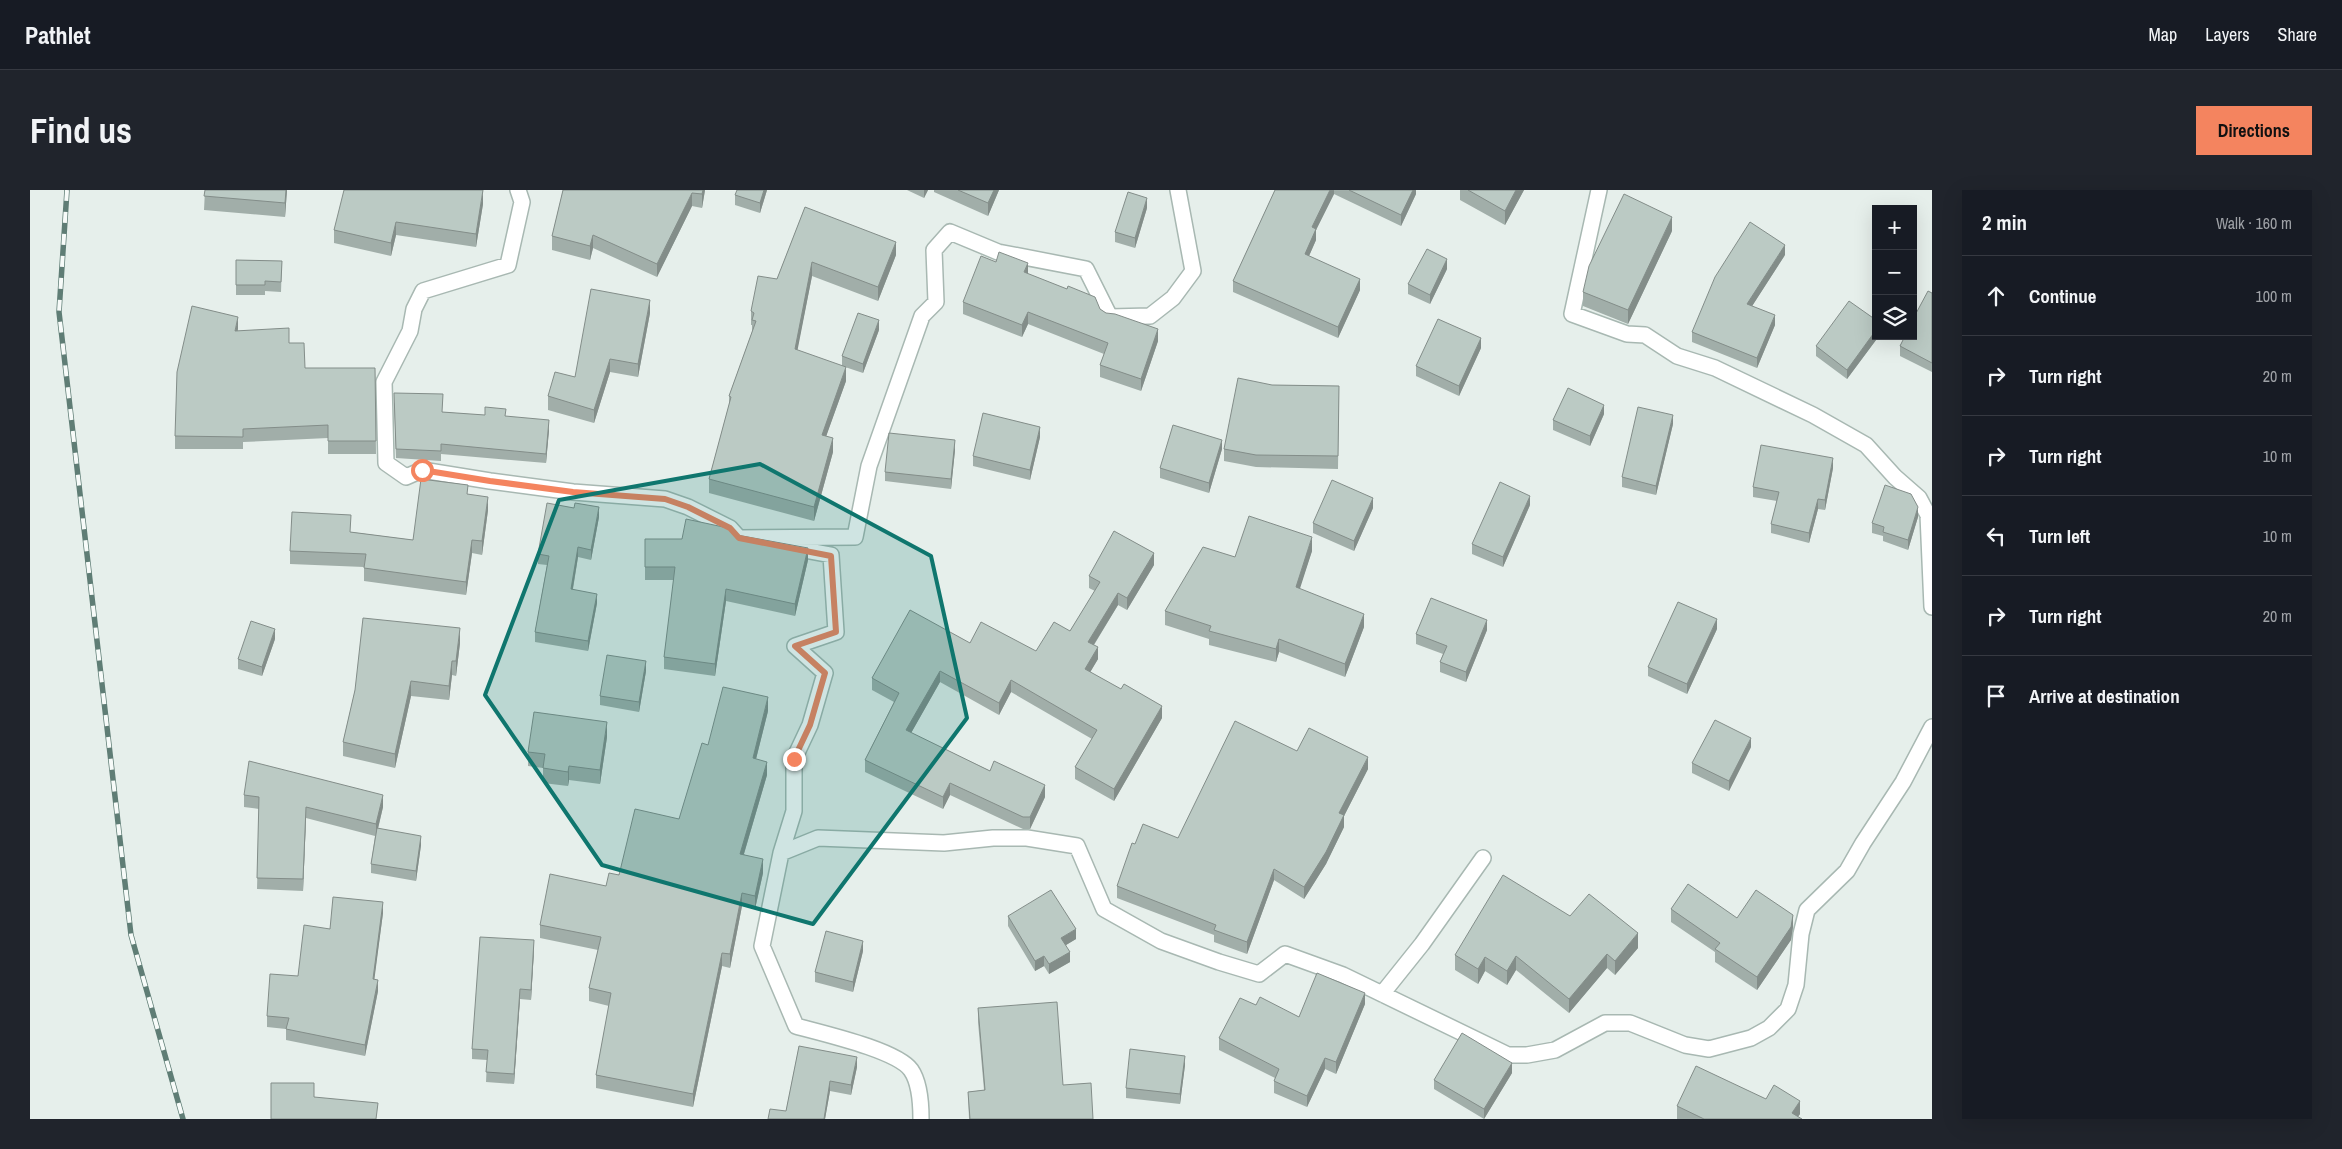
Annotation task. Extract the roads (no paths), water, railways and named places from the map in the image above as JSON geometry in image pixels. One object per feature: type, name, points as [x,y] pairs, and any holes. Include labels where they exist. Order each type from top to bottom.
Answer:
[{"type":"street","points":[[518,190],[522,202],[508,265],[423,291],[418,300],[414,309],[410,331],[384,382],[386,463],[406,477],[422,470],[573,492],[665,499],[688,507],[730,528],[739,538],[831,556],[836,632],[795,646],[825,673],[810,725],[794,759],[794,811],[782,853],[762,946],[796,1026],[890,1054],[910,1069],[917,1084],[921,1119]]},
{"type":"street","points":[[739,538],[855,537],[868,466],[922,316],[936,302],[934,250],[950,232],[998,252],[1086,269],[1110,317],[1150,316],[1173,298],[1193,271],[1178,190]]},
{"type":"street","points":[[1599,190],[1572,314],[1628,334],[1645,334],[1677,356],[1714,368],[1813,415],[1866,445],[1895,477],[1918,498],[1928,515],[1932,607]]},
{"type":"street","points":[[782,853],[818,838],[944,843],[993,838],[1027,838],[1078,846],[1104,909],[1161,941],[1259,974],[1284,954],[1343,975],[1508,1056],[1527,1056],[1555,1050],[1605,1023],[1630,1023],[1685,1045],[1709,1049],[1751,1038],[1769,1028],[1788,1009],[1796,985],[1801,934],[1807,910],[1847,871],[1862,843],[1903,782],[1932,727]]},
{"type":"street","points":[[1382,994],[1422,944],[1483,858]]},
{"type":"railway","points":[[67,190],[59,312],[131,935],[183,1119]]}]
